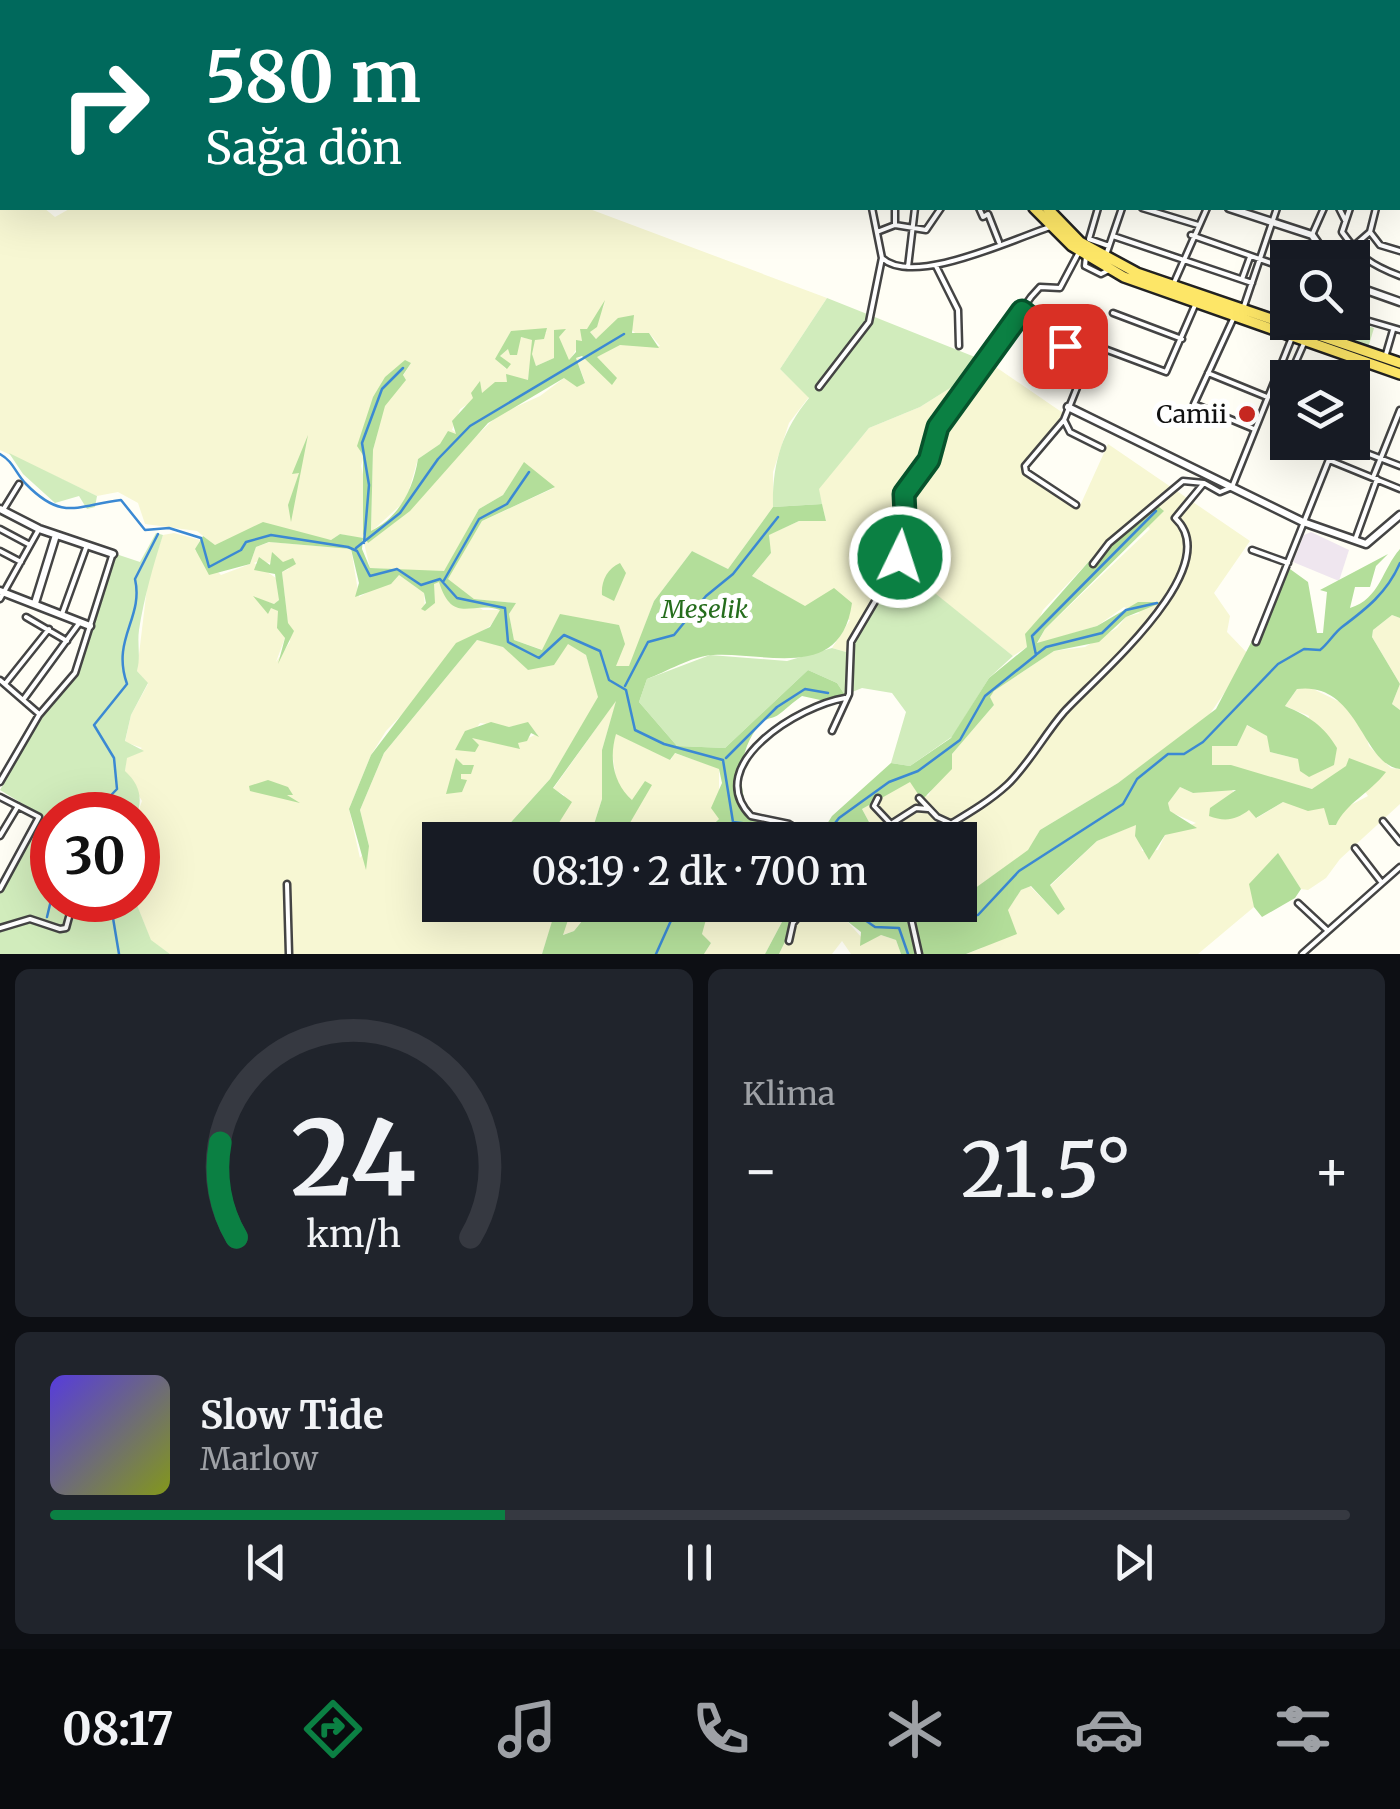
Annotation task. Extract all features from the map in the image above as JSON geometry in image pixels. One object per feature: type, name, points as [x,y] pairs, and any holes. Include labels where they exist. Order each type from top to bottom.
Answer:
[{"type":"main road","points":[[1036,210],[1083,253],[1196,303],[1270,318]]},
{"type":"main road","points":[[1049,210],[1107,264],[1173,285],[1270,326]]},
{"type":"main road","points":[[1305,340],[1360,360]]},
{"type":"main road","points":[[1334,340],[1400,363]]},
{"type":"main road","points":[[1370,364],[1400,374]]},
{"type":"street","points":[[819,387],[869,322],[882,258],[872,210]]},
{"type":"street","points":[[894,210],[895,226]]},
{"type":"street","points":[[908,268],[914,210]]},
{"type":"street","points":[[876,232],[895,226],[926,230],[941,210]]},
{"type":"street","points":[[980,210],[983,217],[988,214],[1000,244]]},
{"type":"street","points":[[1097,210],[1089,238],[1110,246]]},
{"type":"street","points":[[1107,264],[1121,210]]},
{"type":"street","points":[[1149,210],[1198,225]]},
{"type":"street","points":[[1173,285],[1191,236],[1206,210]]},
{"type":"street","points":[[1249,210],[1315,240]]},
{"type":"street","points":[[1254,429],[1194,404],[1252,283],[1276,210]]},
{"type":"street","points":[[1312,236],[1321,210]]},
{"type":"street","points":[[1340,210],[1345,220]]},
{"type":"street","points":[[1347,240],[1342,232],[1349,210]]},
{"type":"street","points":[[1361,240],[1370,232],[1376,210]]},
{"type":"street","points":[[882,258],[890,265],[908,268],[936,266],[1051,226]]},
{"type":"street","points":[[1370,232],[1380,246],[1400,251]]},
{"type":"street","points":[[1113,236],[1252,283]]},
{"type":"street","points":[[1191,236],[1270,264]]},
{"type":"street","points":[[832,730],[847,698],[851,642],[891,573],[906,536],[904,494],[929,460],[938,427],[1040,287],[1056,291],[1060,288],[1083,253]]},
{"type":"street","points":[[1242,280],[1250,256]]},
{"type":"street","points":[[1370,265],[1400,276]]},
{"type":"street","points":[[936,266],[958,310],[959,346]]},
{"type":"street","points":[[1370,291],[1400,302]]},
{"type":"street","points":[[1076,505],[1026,472],[1025,466],[1064,420],[1094,345],[1166,372],[1196,303]]},
{"type":"street","points":[[1022,311],[1087,364]]},
{"type":"street","points":[[1113,313],[1182,339]]},
{"type":"street","points":[[1370,322],[1397,330],[1384,358]]},
{"type":"street","points":[[1296,360],[1305,340]]},
{"type":"street","points":[[1370,369],[1374,365]]},
{"type":"street","points":[[1208,373],[1267,397]]},
{"type":"street","points":[[1092,564],[1110,542],[1183,481],[1204,483],[1220,492],[1232,487],[1270,390]]},
{"type":"street","points":[[1068,407],[1303,522],[1366,544],[1400,515]]},
{"type":"street","points":[[1355,540],[1400,410]]},
{"type":"street","points":[[1064,420],[1070,432],[1102,448]]},
{"type":"street","points":[[1370,454],[1400,466]]},
{"type":"street","points":[[1256,642],[1329,460],[1400,489]]},
{"type":"street","points":[[952,822],[1009,784],[1063,714],[1162,610],[1191,544],[1188,530],[1174,518],[1204,483]]},
{"type":"street","points":[[0,782],[39,715],[75,673],[112,554],[39,529],[1,510],[19,484]]},
{"type":"street","points":[[0,529],[30,545]]},
{"type":"street","points":[[39,529],[1,594],[35,603],[90,626]]},
{"type":"street","points":[[35,603],[56,535]]},
{"type":"street","points":[[62,614],[87,545]]},
{"type":"street","points":[[1252,550],[1288,564]]},
{"type":"street","points":[[0,552],[20,562]]},
{"type":"street","points":[[882,578],[891,573]]},
{"type":"street","points":[[26,617],[68,641]]},
{"type":"street","points":[[23,700],[80,622]]},
{"type":"street","points":[[39,715],[2,682],[49,629]]},
{"type":"street","points":[[780,822],[752,816],[741,799],[745,760],[759,742],[809,710],[847,698]]},
{"type":"street","points":[[0,797],[39,817],[0,889]]},
{"type":"street","points":[[878,798],[874,806],[891,824],[916,808],[948,822]]},
{"type":"street","points":[[919,798],[940,822]]},
{"type":"street","points":[[0,836],[18,806]]},
{"type":"street","points":[[940,818],[942,822]]},
{"type":"street","points":[[1383,821],[1400,842]]},
{"type":"street","points":[[1354,848],[1382,883]]},
{"type":"street","points":[[1302,954],[1400,866]]},
{"type":"street","points":[[287,884],[289,954]]},
{"type":"street","points":[[1298,903],[1328,930]]},
{"type":"street","points":[[0,928],[30,919]]},
{"type":"street","points":[[39,922],[60,929],[66,928],[67,922]]},
{"type":"street","points":[[789,941],[794,922]]},
{"type":"street","points":[[912,922],[919,954]]},
{"type":"shaded area","points":[[1311,532],[1349,550],[1339,581],[1293,562],[1304,535]]},
{"type":"green space","points":[[0,210],[46,210],[55,217],[67,210],[592,210],[827,298],[780,369],[809,397],[789,423],[773,472],[773,507],[728,569],[692,551],[654,601],[630,667],[615,666],[619,625],[543,650],[514,640],[509,614],[515,603],[474,599],[447,579],[482,521],[554,488],[524,463],[503,495],[479,509],[444,572],[370,568],[363,539],[340,534],[331,540],[308,536],[214,545],[197,531],[145,524],[138,503],[118,492],[97,496],[0,450]],"holes":[[[606,302],[590,332],[596,339],[608,331],[632,330],[638,336],[649,333],[660,346],[620,344],[596,357],[576,358],[585,382],[564,378],[540,396],[498,415],[368,542],[363,534],[365,483],[361,466],[385,377],[411,363],[403,376],[405,380],[384,406],[373,450],[371,532],[406,500],[418,459],[457,433],[452,430],[460,409],[503,383],[528,381],[531,354],[536,366],[554,358],[555,335],[569,361]],[[511,331],[547,332],[535,340],[532,351],[533,340],[521,337],[500,356],[506,369],[497,359]]]},
{"type":"green space","points":[[827,298],[990,363],[920,407],[869,428],[819,489],[822,504],[773,507],[780,449],[809,398],[780,369]]},
{"type":"green space","points":[[605,300],[597,327],[590,332],[596,339],[618,318],[634,315],[632,333],[649,333],[659,348],[620,345],[597,357],[617,378],[612,385],[582,356],[576,358],[585,383],[577,387],[564,378],[488,423],[410,511],[368,543],[363,534],[363,455],[357,446],[373,397],[385,377],[405,360],[411,363],[403,375],[406,380],[385,406],[373,450],[371,531],[403,501],[418,459],[440,444],[448,431],[456,434],[452,421],[473,398],[471,393],[480,381],[482,393],[495,382],[507,382],[506,374],[528,380],[532,340],[521,337],[517,355],[510,355],[508,349],[500,356],[511,364],[507,369],[495,359],[511,331],[547,328],[544,339],[535,340],[532,354],[536,366],[554,358],[554,330],[566,329],[559,337],[569,360],[576,352],[576,340],[582,341],[580,329],[587,329]]},
{"type":"green space","points":[[1370,327],[1374,328],[1368,348],[1345,340],[1370,340]]},
{"type":"green space","points":[[990,363],[1063,413],[1024,473],[1079,508],[1108,444],[1250,541],[1214,593],[1230,616],[1227,632],[1250,656],[1207,718],[1118,783],[1040,830],[1028,851],[977,887],[977,822],[869,822],[862,809],[910,781],[928,796],[952,754],[994,705],[989,697],[994,691],[1054,651],[1085,647],[1117,628],[1126,617],[1140,613],[1124,607],[1097,626],[1037,644],[1045,629],[1150,529],[1140,517],[1091,559],[1043,610],[1027,647],[1013,656],[895,562],[846,652],[832,648],[850,620],[805,607],[752,576],[771,553],[768,535],[799,521],[826,521],[818,489],[869,428],[920,407]]},
{"type":"green space","points":[[308,435],[291,522],[288,505],[299,473],[292,474]]},
{"type":"green space","points":[[9,453],[97,496],[95,507],[87,509],[79,496],[55,503],[23,474]]},
{"type":"green space","name":"Meşelik","points":[[524,462],[555,487],[482,521],[448,579],[474,599],[516,603],[509,614],[514,640],[542,650],[560,614],[619,625],[625,644],[616,666],[629,666],[654,601],[692,551],[728,569],[773,507],[822,504],[826,521],[799,521],[769,535],[771,553],[752,576],[805,606],[834,588],[852,603],[845,628],[833,644],[799,658],[696,658],[647,679],[639,702],[677,746],[725,748],[808,670],[837,683],[845,695],[825,701],[802,696],[764,721],[749,741],[742,767],[746,805],[751,816],[780,822],[716,822],[719,819],[711,808],[722,783],[719,769],[675,753],[670,760],[616,734],[614,770],[620,786],[632,800],[645,781],[652,785],[630,822],[595,822],[602,799],[602,750],[616,701],[553,788],[572,802],[559,822],[511,822],[550,779],[598,697],[586,655],[568,644],[554,665],[528,670],[503,647],[477,640],[384,753],[360,810],[369,846],[366,870],[349,809],[371,755],[456,643],[490,627],[500,610],[457,608],[450,604],[439,582],[434,584],[435,603],[425,611],[421,609],[426,603],[424,593],[399,575],[391,584],[355,597],[359,583],[351,549],[269,542],[256,547],[250,564],[209,575],[195,549],[203,536],[215,545],[263,522],[331,540],[340,534],[363,538],[362,549],[370,568],[444,571],[479,509],[503,495]]},
{"type":"green space","points":[[1153,502],[1164,511],[1045,629],[1037,643],[1097,626],[1138,602],[1163,602],[1126,617],[1099,642],[1054,651],[994,691],[990,697],[994,705],[952,754],[952,769],[922,800],[910,782],[862,809],[869,822],[828,822],[891,763],[910,766],[951,738],[989,678],[1027,647],[1025,634],[1091,559]]},
{"type":"green space","points":[[156,533],[163,535],[139,635],[137,671],[148,683],[131,715],[125,741],[144,751],[127,758],[125,771],[138,792],[30,792],[30,808],[0,790],[45,710],[76,678],[116,554],[140,562]]},
{"type":"green space","points":[[174,533],[200,540],[195,550],[221,575],[250,564],[256,547],[270,542],[351,549],[359,597],[399,575],[424,593],[425,611],[434,583],[439,582],[483,610],[501,610],[490,626],[386,731],[371,755],[349,809],[360,858],[369,846],[360,810],[384,753],[477,640],[503,646],[528,670],[567,643],[586,655],[599,697],[550,779],[511,822],[422,822],[422,922],[552,922],[542,954],[170,954],[151,941],[144,922],[160,922],[160,792],[137,792],[125,772],[126,758],[142,748],[125,742],[131,715],[148,684],[137,671],[148,579],[163,535]],"holes":[[[263,559],[260,563],[283,562],[289,569],[282,572],[290,642],[276,662],[285,638],[278,611],[255,598],[274,604],[279,600],[279,580],[254,563]],[[480,723],[509,727],[528,723],[537,734],[517,743],[520,748],[481,737],[472,738],[470,749],[462,748]]]},
{"type":"green space","points":[[1400,549],[1400,618],[1392,615],[1373,630],[1372,637],[1400,684],[1392,704],[1400,710],[1400,769],[1377,754],[1347,710],[1318,690],[1297,689],[1285,706],[1309,718],[1327,734],[1337,748],[1334,765],[1309,777],[1300,771],[1298,759],[1270,752],[1267,736],[1247,725],[1237,746],[1212,746],[1212,765],[1231,765],[1312,789],[1346,766],[1349,758],[1386,772],[1346,810],[1336,825],[1329,825],[1324,808],[1308,811],[1283,802],[1256,818],[1249,810],[1230,819],[1215,818],[1209,816],[1210,808],[1236,790],[1193,793],[1180,787],[1168,803],[1170,811],[1197,828],[1165,835],[1149,860],[1135,836],[1136,825],[1097,841],[1050,885],[1065,909],[1058,915],[1031,886],[1021,890],[1008,910],[1017,934],[966,954],[901,954],[896,940],[881,935],[860,946],[861,932],[848,922],[977,922],[977,887],[1028,850],[1040,830],[1118,783],[1216,709],[1290,569],[1308,582],[1317,633],[1323,633],[1327,592],[1320,590],[1388,554],[1376,566],[1370,587],[1355,587],[1350,608],[1360,604],[1374,591]]},
{"type":"green space","points":[[272,552],[283,562],[293,558],[296,564],[282,572],[288,623],[294,631],[278,664],[285,638],[277,628],[278,611],[271,608],[268,614],[253,596],[274,604],[279,600],[275,574],[254,570],[259,557],[270,565]]},
{"type":"green space","points":[[895,561],[1013,656],[989,678],[953,736],[910,766],[891,763],[906,712],[892,693],[862,688],[845,695],[837,683],[808,670],[725,748],[677,746],[639,702],[647,679],[710,655],[787,661],[832,648],[846,652]]},
{"type":"green space","points":[[620,563],[626,573],[614,601],[602,595],[603,585],[608,572]]},
{"type":"green space","points":[[1392,615],[1400,618],[1400,684],[1372,637],[1373,630]]},
{"type":"green space","points":[[1400,684],[1400,710],[1392,704]]},
{"type":"green space","points":[[1309,687],[1344,704],[1364,730],[1369,746],[1391,768],[1400,769],[1400,804],[1340,859],[1326,878],[1308,890],[1301,889],[1278,854],[1254,891],[1254,907],[1198,954],[966,954],[982,948],[1021,890],[1030,886],[1058,915],[1064,910],[1050,886],[1097,841],[1137,824],[1142,851],[1158,850],[1165,835],[1196,823],[1170,812],[1168,803],[1180,787],[1193,793],[1230,788],[1257,818],[1283,802],[1325,808],[1336,825],[1343,809],[1368,796],[1347,766],[1313,789],[1211,765],[1212,746],[1237,746],[1246,725],[1268,736],[1270,752],[1298,759],[1309,716],[1285,706],[1297,689]]},
{"type":"green space","points":[[617,699],[602,750],[602,799],[595,822],[555,822],[564,795],[553,789]]},
{"type":"green space","points":[[491,722],[509,727],[528,722],[539,737],[531,733],[527,741],[518,743],[520,749],[472,738],[479,745],[475,752],[455,750],[465,731]]},
{"type":"green space","points":[[615,733],[671,760],[674,753],[719,768],[719,819],[625,822],[632,800],[617,786],[612,751]]},
{"type":"green space","points":[[456,758],[463,765],[474,765],[471,774],[461,774],[461,779],[467,780],[462,792],[446,794]]},
{"type":"green space","points":[[268,780],[288,787],[293,795],[287,795],[300,803],[250,791],[249,786]]},
{"type":"green space","points":[[30,836],[30,922],[144,922],[151,940],[170,954],[0,954],[0,894]]},
{"type":"green space","points":[[1278,853],[1301,889],[1295,898],[1262,917],[1254,907],[1249,884]]},
{"type":"green space","points":[[552,922],[567,922],[563,935],[574,931],[581,922],[705,922],[702,934],[711,943],[704,954],[542,954]]},
{"type":"green space","points":[[567,922],[581,922],[574,931],[562,935]]},
{"type":"green space","points":[[703,922],[782,922],[765,954],[704,954],[711,943],[702,935]]},
{"type":"green space","points":[[782,922],[795,922],[779,954],[765,954]]},
{"type":"green space","points":[[795,922],[848,922],[862,938],[881,935],[896,940],[901,954],[851,954],[842,941],[832,954],[779,954]]},
{"type":"waterway","points":[[356,548],[400,513],[438,459],[470,426],[624,334]]},
{"type":"waterway","points":[[364,543],[369,485],[362,443],[382,389],[403,368]]},
{"type":"waterway","points":[[0,454],[26,484],[50,503],[71,508],[121,500],[145,530],[169,528],[201,538],[209,567],[241,550],[246,542],[271,535],[348,547],[357,551],[370,576],[397,569],[421,585],[440,579],[457,598],[505,608],[508,642],[539,658],[564,635],[600,651],[609,680],[626,690],[635,730],[664,744],[723,760],[733,822]]},
{"type":"waterway","points":[[443,582],[479,519],[507,504],[529,472]]},
{"type":"waterway","points":[[836,822],[889,782],[918,771],[960,740],[985,696],[1036,655],[1032,636],[1156,511]]},
{"type":"waterway","points":[[625,686],[648,642],[674,635],[706,596],[733,574],[778,517]]},
{"type":"waterway","points":[[114,792],[114,758],[94,725],[127,684],[123,654],[135,606],[135,579],[158,534]]},
{"type":"waterway","points":[[977,915],[1019,871],[1123,804],[1137,779],[1168,754],[1184,754],[1203,742],[1278,664],[1304,649],[1320,650],[1375,600],[1400,563]]},
{"type":"waterway","points":[[1037,654],[1046,647],[1102,633],[1126,610],[1157,603]]},
{"type":"waterway","points":[[726,758],[777,707],[805,689],[828,693]]},
{"type":"waterway","points":[[114,922],[119,954]]},
{"type":"waterway","points":[[656,954],[670,922]]},
{"type":"waterway","points":[[868,922],[875,927],[899,928],[908,954]]},
{"type":"place","name":"Camii","points":[[1247,414]]},
{"type":"route","points":[[900,557],[906,536],[904,494],[929,460],[938,427],[1022,311],[1065,346]]}]
